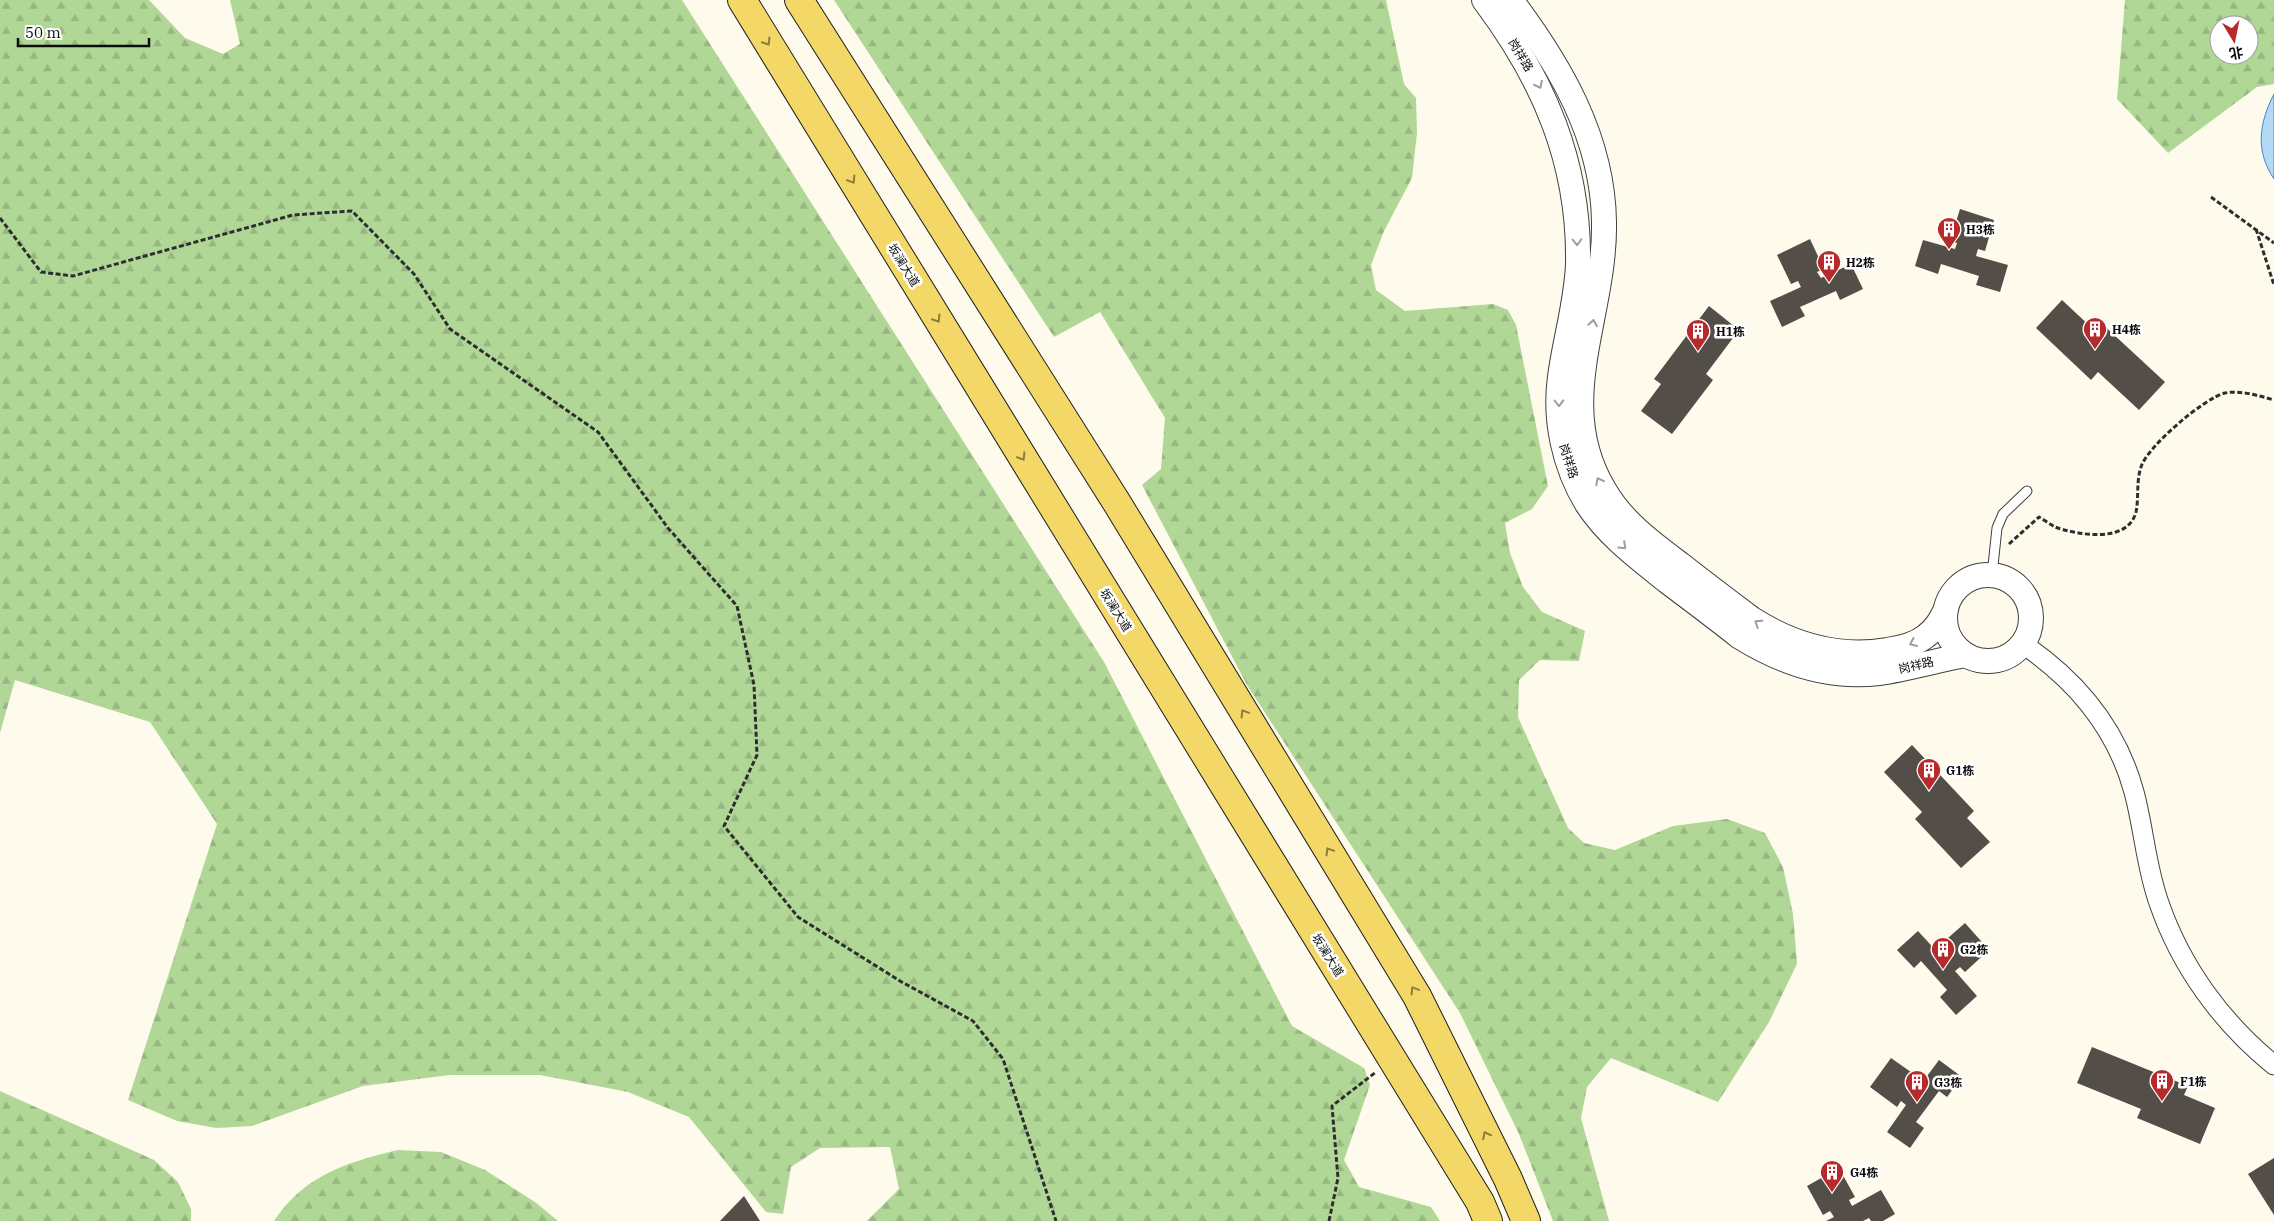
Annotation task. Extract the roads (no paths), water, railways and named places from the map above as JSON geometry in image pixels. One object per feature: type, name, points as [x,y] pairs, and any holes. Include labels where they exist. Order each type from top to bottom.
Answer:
[{"type":"main road","name":"坂澜大道","points":[[742,0],[1480,1202],[1488,1221]]},
{"type":"main road","points":[[799,0],[1112,495],[1417,996],[1508,1179],[1526,1221]]},
{"type":"street","name":"岗祥路","points":[[1484,0],[1528,64],[1542,90],[1556,125],[1570,176],[1578,235],[1578,266],[1571,325],[1560,376],[1559,420],[1568,463],[1580,490],[1599,521],[1630,552],[1740,637],[1783,659],[1816,669],[1857,674],[1899,670],[1966,655]]},
{"type":"street","name":"岗祥路","points":[[1511,0],[1561,74],[1573,97],[1586,129],[1598,170],[1602,195],[1604,247],[1592,329],[1581,379],[1580,418],[1588,456],[1605,492],[1616,508],[1643,536],[1752,619],[1768,629],[1802,644],[1820,649],[1858,653],[1876,652],[1911,645],[1938,624],[1946,609]]},
{"type":"street","points":[[1992,564],[2019,588],[2028,600],[2032,616],[2030,631],[2022,644],[2011,655],[1996,660],[1981,660],[1966,655],[1956,647],[1949,635],[1945,622],[1946,609],[1952,594],[1962,583],[1976,576],[1992,564]]},
{"type":"street","points":[[2022,644],[2042,658],[2072,684],[2106,727],[2127,769],[2134,792],[2150,874],[2159,904],[2173,938],[2195,978],[2217,1009],[2237,1032],[2274,1065]]},
{"type":"lane","points":[[1992,564],[1997,528],[2003,514],[2027,491]]},
{"type":"water","points":[[2274,94],[2274,179],[2264,158],[2261,137],[2265,116]]},
{"type":"place","name":"H3栋","points":[[1949,250]]},
{"type":"place","name":"H2栋","points":[[1829,283]]},
{"type":"place","name":"H4栋","points":[[2095,350]]},
{"type":"place","name":"H1栋","points":[[1698,352]]},
{"type":"place","name":"G1栋","points":[[1929,791]]},
{"type":"place","name":"G2栋","points":[[1943,970]]},
{"type":"place","name":"F1栋","points":[[2162,1102]]},
{"type":"place","name":"G3栋","points":[[1917,1103]]},
{"type":"place","name":"G4栋","points":[[1832,1193]]}]
